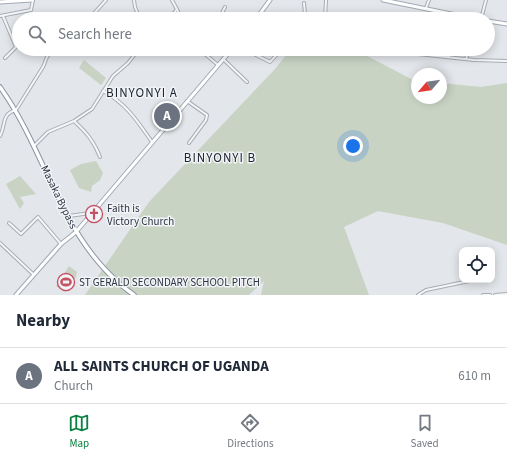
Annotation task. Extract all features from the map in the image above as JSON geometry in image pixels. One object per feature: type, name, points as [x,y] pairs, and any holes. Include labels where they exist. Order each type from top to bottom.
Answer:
[{"type":"highway","name":"Masaka Bypass","points":[[0,87],[16,110],[76,232],[94,258],[120,284],[134,295]]},
{"type":"main road","points":[[0,2],[33,0]]},
{"type":"main road","points":[[261,12],[270,0]]},
{"type":"main road","points":[[383,0],[403,2],[444,12]]},
{"type":"main road","points":[[495,22],[507,24]]},
{"type":"main road","points":[[16,295],[61,244],[76,232],[90,213],[226,56]]},
{"type":"street","points":[[21,12],[31,10],[33,0]]},
{"type":"street","points":[[95,12],[106,0]]},
{"type":"street","points":[[134,0],[137,12]]},
{"type":"street","points":[[172,0],[178,12]]},
{"type":"street","points":[[325,12],[326,0]]},
{"type":"street","points":[[426,8],[429,0]]},
{"type":"street","points":[[483,12],[486,0]]},
{"type":"street","points":[[304,3],[305,12]]},
{"type":"street","points":[[222,12],[225,7]]},
{"type":"street","points":[[12,14],[2,16],[12,38]]},
{"type":"street","points":[[4,58],[12,51]]},
{"type":"street","points":[[0,136],[3,124],[9,112],[16,110],[43,67],[48,56]]},
{"type":"street","points":[[34,146],[48,132],[74,121],[92,109],[113,76],[134,56]]},
{"type":"street","points":[[207,56],[218,65]]},
{"type":"street","points":[[258,56],[270,62],[276,56]]},
{"type":"street","points":[[439,56],[507,61]]},
{"type":"street","points":[[223,59],[247,82]]},
{"type":"street","points":[[103,91],[116,98],[133,115],[152,143]]},
{"type":"street","points":[[187,101],[207,115],[206,120],[189,142]]},
{"type":"street","points":[[74,121],[94,142],[100,157]]},
{"type":"street","points":[[68,217],[90,213]]},
{"type":"street","points":[[10,223],[21,234],[38,217],[61,244]]},
{"type":"street","points":[[0,243],[34,275]]},
{"type":"street","points":[[418,295],[426,290],[460,283]]},
{"type":"street","points":[[495,295],[507,294]]},
{"type":"street","points":[[484,295],[490,295]]},
{"type":"green space","points":[[285,56],[367,56],[411,79],[411,104],[447,104],[447,84],[481,87],[507,83],[507,245],[443,223],[378,211],[344,227],[369,295],[261,295],[264,281],[249,295],[85,295],[149,202],[275,69]]},
{"type":"green space","points":[[84,60],[106,78],[101,85],[79,68]]},
{"type":"green space","points":[[96,161],[103,173],[100,180],[92,186],[91,192],[79,188],[70,170],[81,164]]},
{"type":"green space","points":[[20,176],[36,194],[20,197],[24,203],[20,209],[6,184]]},
{"type":"green space","name":"ST GERALD SECONDARY SCHOOL PITCH","points":[[69,266],[77,272],[75,279],[65,292],[56,286]]},
{"type":"place","name":"ALL SAINTS CHURCH OF UGANDA","points":[[167,116]]},
{"type":"place","name":"Faith is Victory Church","points":[[94,214]]},
{"type":"place","name":"ST GERALD SECONDARY SCHOOL PITCH","points":[[66,282]]},
{"type":"district","name":"BINYONYI A","points":[[142,93]]},
{"type":"district","name":"BINYONYI B","points":[[220,158]]}]
